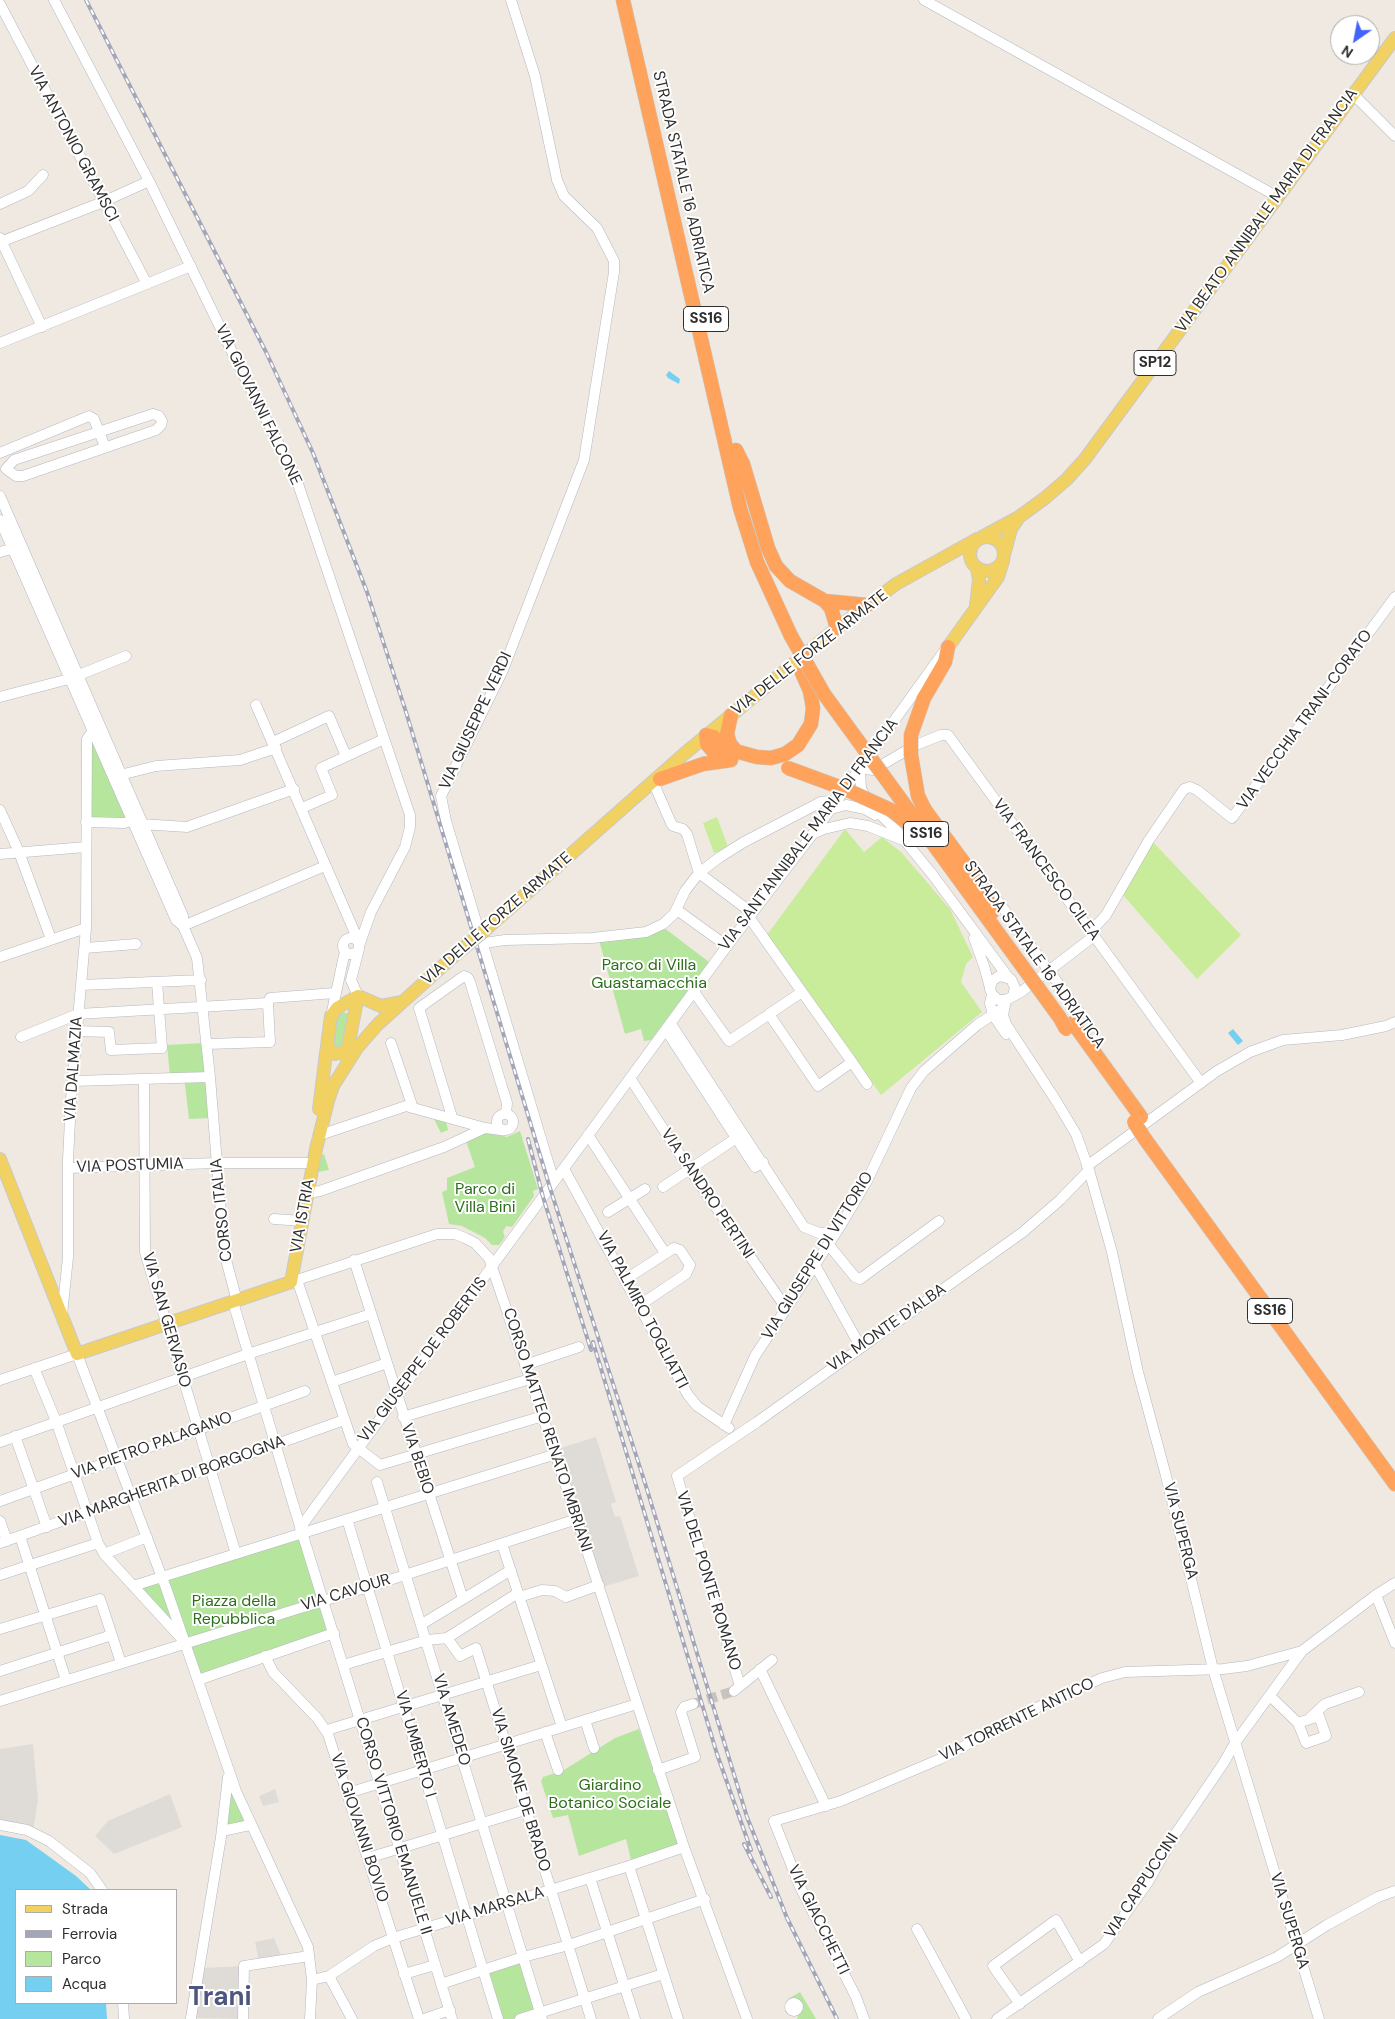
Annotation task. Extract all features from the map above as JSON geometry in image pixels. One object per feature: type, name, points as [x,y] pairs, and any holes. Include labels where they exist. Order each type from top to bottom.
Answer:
[{"type":"highway","name":"STRADA STATALE 16 ADRIATICA","points":[[624,0],[738,499],[756,562],[789,632],[824,694],[1060,1018],[1073,1022]]},
{"type":"highway","name":"STRADA STATALE 16 ADRIATICA","points":[[633,0],[755,528],[789,632],[1073,1022],[1137,1120],[1395,1468]]},
{"type":"highway","name":"SS16","points":[[736,450],[743,464],[768,548],[776,566],[790,581],[825,601],[867,605]]},
{"type":"highway","points":[[825,601],[831,608],[836,628]]},
{"type":"highway","name":"SS16","points":[[657,782],[703,764],[734,756],[771,758],[785,754],[798,745],[810,724],[813,708],[810,691],[802,673],[789,632]]},
{"type":"highway","name":"SS16","points":[[948,647],[945,662],[924,698],[911,735],[911,755],[918,796],[924,810],[984,890],[992,913]]},
{"type":"highway","points":[[731,714],[727,734],[734,756]]},
{"type":"highway","name":"SS16","points":[[706,735],[707,744],[714,751],[788,768],[845,789],[892,810],[909,824],[1073,1022]]},
{"type":"highway","name":"STRADA STATALE 16 ADRIATICA","points":[[1149,1136],[1395,1484]]},
{"type":"main road","name":"VIA BEATO ANNIBALE MARIA DI FRANCIA","points":[[979,538],[1019,517],[1067,479],[1085,459],[1395,38]]},
{"type":"main road","name":"VIA BEATO ANNIBALE MARIA DI FRANCIA","points":[[948,647],[998,577],[1011,529],[1019,517]]},
{"type":"main road","points":[[975,566],[991,570],[1003,558],[1002,544],[998,540],[987,536],[979,538],[970,548],[975,566],[979,580],[975,610]]},
{"type":"main road","name":"VIA DELLE FORZE ARMATE","points":[[638,796],[657,782],[706,735],[836,628],[896,584],[939,562],[979,538]]},
{"type":"main road","name":"VIA DELLE FORZE ARMATE","points":[[939,562],[954,558],[975,566]]},
{"type":"main road","name":"VIA DELLE FORZE ARMATE","points":[[349,1053],[402,1002],[455,955],[484,937],[687,753]]},
{"type":"main road","points":[[333,1014],[343,1003],[358,996],[381,1006],[402,1002]]},
{"type":"main road","name":"VIA ISTRIA","points":[[294,1281],[316,1149],[333,1086],[349,1053],[353,1016],[358,996]]},
{"type":"main road","points":[[333,1014],[344,1009],[353,1016]]},
{"type":"main road","name":"VIA ISTRIA","points":[[316,1149],[315,1132],[333,1014]]},
{"type":"main road","points":[[327,1046],[336,1054],[349,1053]]},
{"type":"main road","points":[[0,1159],[77,1354]]},
{"type":"main road","name":"CORSO MATTEO RENATO IMBRIANI","points":[[77,1354],[294,1281]]},
{"type":"street","name":"VIA GIOVANNI FALCONE","points":[[54,0],[149,181],[296,478],[410,815],[410,827],[405,847],[353,942]]},
{"type":"street","name":"VIA GIUSEPPE VERDI","points":[[511,0],[535,76],[557,180],[564,196],[597,228],[614,261],[614,272],[584,460],[502,670],[441,796],[446,821],[484,937],[554,1182]]},
{"type":"street","points":[[924,0],[1278,197]]},
{"type":"street","name":"VIA ANTONIO GRAMSCI","points":[[0,4],[147,284]]},
{"type":"street","points":[[1353,94],[1395,136]]},
{"type":"street","points":[[0,204],[28,192],[43,175]]},
{"type":"street","points":[[42,327],[1,241],[103,202],[149,181]]},
{"type":"street","points":[[0,343],[191,266]]},
{"type":"street","points":[[153,414],[159,416],[162,421],[156,430],[19,476],[3,470],[14,460],[98,432],[153,414]]},
{"type":"street","points":[[0,453],[89,416],[94,419],[105,447]]},
{"type":"street","points":[[31,440],[44,468]]},
{"type":"street","points":[[0,496],[17,548],[137,820]]},
{"type":"street","points":[[0,520],[17,548]]},
{"type":"street","points":[[0,552],[17,548]]},
{"type":"street","name":"VIA VECCHIA TRANI-CORATO","points":[[1092,934],[1120,894],[1149,840],[1184,789],[1190,787],[1197,790],[1232,818],[1395,598]]},
{"type":"street","name":"VIA SANT'ANNIBALE MARIA DI FRANCIA","points":[[547,1192],[669,1027],[726,946],[812,835],[948,647]]},
{"type":"street","points":[[0,697],[74,677],[126,656]]},
{"type":"street","points":[[256,705],[294,789],[347,919],[353,942],[351,980],[358,996]]},
{"type":"street","points":[[120,775],[156,766],[240,760],[275,745],[329,716],[346,756]]},
{"type":"street","points":[[96,730],[120,775],[137,820]]},
{"type":"street","name":"VIA DALMAZIA","points":[[62,1316],[68,1257],[68,1168],[73,1080],[86,928],[87,739],[96,730]]},
{"type":"street","name":"VIA FRANCESCO CILEA","points":[[860,768],[873,770],[916,745],[941,735],[948,735],[1201,1083]]},
{"type":"street","points":[[302,808],[332,794],[321,768],[384,739]]},
{"type":"street","points":[[916,745],[925,794],[932,809],[1049,970],[1073,1022]]},
{"type":"street","name":"VIA SUPERGA","points":[[860,768],[861,789],[870,803],[904,840],[1011,979],[1015,988],[1008,1001],[1006,1024],[1023,1053]]},
{"type":"street","points":[[657,782],[671,823],[687,834],[699,873],[751,915],[802,992],[867,1084]]},
{"type":"street","points":[[86,822],[125,823],[137,820],[187,827],[294,789]]},
{"type":"street","name":"VIA SUPERGA","points":[[699,873],[744,842],[821,802],[865,809],[885,820]]},
{"type":"street","points":[[834,804],[836,816],[850,823],[868,826],[904,840]]},
{"type":"street","points":[[0,810],[19,852],[51,940]]},
{"type":"street","name":"CORSO ITALIA","points":[[137,820],[183,916],[183,926],[197,958],[204,1006],[225,1261],[235,1302]]},
{"type":"street","points":[[812,835],[824,828],[850,823]]},
{"type":"street","points":[[0,854],[86,847]]},
{"type":"street","points":[[183,926],[325,866]]},
{"type":"street","points":[[484,937],[636,934],[659,926],[677,910],[686,891],[699,873]]},
{"type":"street","points":[[677,910],[726,946]]},
{"type":"street","points":[[0,957],[86,928]]},
{"type":"street","name":"VIA SUPERGA","points":[[970,928],[984,966],[993,1015],[1023,1053],[1055,1099],[1076,1134],[1088,1168],[1112,1252],[1138,1372],[1168,1481],[1213,1669],[1319,2019]]},
{"type":"street","points":[[1008,1001],[998,1000],[990,995],[995,978],[1011,979],[1030,985],[1092,934]]},
{"type":"street","name":"VIA ISTRIA","points":[[333,1014],[335,994],[353,942]]},
{"type":"street","points":[[85,948],[136,944]]},
{"type":"street","points":[[452,1118],[419,1008],[462,977],[466,977],[470,982],[507,1103],[497,1123],[501,1130]]},
{"type":"street","points":[[81,985],[201,980]]},
{"type":"street","points":[[77,1031],[109,1032],[111,1050],[162,1048],[156,982]]},
{"type":"street","name":"VIA GIUSEPPE DI VITTORIO","points":[[724,1425],[745,1374],[786,1308],[841,1226],[877,1162],[906,1098],[918,1078],[977,1025],[993,1015],[1030,985]]},
{"type":"street","points":[[694,992],[729,1041],[765,1017]]},
{"type":"street","points":[[802,992],[769,1014],[818,1086],[852,1062]]},
{"type":"street","points":[[207,1044],[270,1042],[268,1004],[270,998],[335,994]]},
{"type":"street","name":"VIA GIUSEPPE DI VITTORIO","points":[[977,1025],[990,995]]},
{"type":"street","points":[[21,1037],[78,1014],[159,1008],[268,1004]]},
{"type":"street","name":"VIA MONTE D'ALBA","points":[[677,1476],[1023,1232],[1060,1200],[1088,1168],[1217,1071],[1250,1052],[1283,1040],[1342,1035],[1386,1026],[1395,1022]]},
{"type":"street","points":[[669,1027],[740,1136],[763,1162],[804,1227],[819,1233],[829,1232],[841,1226]]},
{"type":"street","points":[[392,1043],[413,1108]]},
{"type":"street","points":[[73,1080],[210,1077]]},
{"type":"street","name":"VIA SANDRO PERTINI","points":[[630,1078],[690,1170],[786,1308]]},
{"type":"street","name":"VIA SAN GERVASIO","points":[[144,1079],[145,1252],[165,1325],[212,1468],[236,1554]]},
{"type":"street","points":[[308,1193],[320,1191],[444,1148],[482,1126],[502,1116],[511,1116],[513,1123],[509,1130],[501,1130],[482,1126],[413,1108],[402,1107],[320,1135]]},
{"type":"street","points":[[588,1135],[665,1253]]},
{"type":"street","points":[[663,1187],[740,1136]]},
{"type":"street","name":"VIA POSTUMIA","points":[[68,1168],[217,1163],[313,1163]]},
{"type":"street","name":"VIA PALMIRO TOGLIATTI","points":[[564,1169],[692,1401],[738,1434]]},
{"type":"street","points":[[608,1212],[645,1189]]},
{"type":"street","name":"VIA GIUSEPPE DE ROBERTIS","points":[[301,1530],[358,1448],[547,1192]]},
{"type":"street","points":[[274,1219],[303,1221]]},
{"type":"street","points":[[828,1244],[855,1277],[860,1279],[939,1221]]},
{"type":"street","name":"CORSO MATTEO RENATO IMBRIANI","points":[[294,1281],[429,1236],[445,1233],[454,1234],[475,1243],[489,1258],[556,1454],[684,1847],[705,1899],[747,2019]]},
{"type":"street","points":[[626,1279],[674,1248],[680,1250],[690,1264],[689,1271],[640,1305]]},
{"type":"street","name":"VIA BEBIO","points":[[354,1260],[449,1561],[463,1599]]},
{"type":"street","points":[[814,1265],[860,1346]]},
{"type":"street","points":[[294,1281],[315,1332],[353,1444],[380,1465],[543,1416]]},
{"type":"street","points":[[198,1680],[334,1633],[263,1406],[235,1302]]},
{"type":"street","points":[[0,1442],[248,1354],[371,1314]]},
{"type":"street","points":[[525,1365],[579,1347]]},
{"type":"street","points":[[0,1380],[77,1354],[162,1577],[229,1773],[250,1825],[298,1923],[309,1956],[312,1980],[310,2019]]},
{"type":"street","points":[[332,1382],[387,1363]]},
{"type":"street","points":[[34,1368],[56,1421],[98,1543],[104,1554],[185,1642]]},
{"type":"street","points":[[403,1417],[530,1379]]},
{"type":"street","name":"VIA PIETRO PALAGANO","points":[[0,1501],[305,1392]]},
{"type":"street","name":"VIA MARGHERITA DI BORGOGNA","points":[[3,1542],[344,1420]]},
{"type":"street","points":[[15,1436],[47,1527]]},
{"type":"street","points":[[133,1586],[236,1554],[301,1530],[347,1519],[556,1454]]},
{"type":"street","name":"VIA DEL PONTE ROMANO","points":[[677,1476],[737,1688],[760,1669]]},
{"type":"street","name":"VIA AMEDEO","points":[[377,1482],[541,2016]]},
{"type":"street","name":"VIA UMBERTO I","points":[[347,1519],[498,2019]]},
{"type":"street","name":"VIA CAVOUR","points":[[0,1701],[185,1642],[368,1587],[577,1519]]},
{"type":"street","points":[[0,1521],[3,1542]]},
{"type":"street","points":[[20,1536],[66,1680]]},
{"type":"street","points":[[104,1554],[147,1538]]},
{"type":"street","points":[[0,1575],[98,1543]]},
{"type":"street","points":[[502,1544],[562,1727]]},
{"type":"street","points":[[422,1624],[511,1570]]},
{"type":"street","points":[[1302,1651],[1376,1595],[1395,1583]]},
{"type":"street","points":[[343,1665],[427,1640],[447,1638],[518,1595],[542,1590],[555,1591],[566,1597],[599,1585]]},
{"type":"street","points":[[1376,1595],[1395,1643]]},
{"type":"street","points":[[0,1629],[100,1599],[121,1663]]},
{"type":"street","name":"CORSO VITTORIO EMANUELE II","points":[[334,1633],[451,2015]]},
{"type":"street","points":[[0,1671],[112,1635]]},
{"type":"street","name":"VIA SIMONE DE BRADO","points":[[447,1638],[460,1656],[476,1648],[591,2019]]},
{"type":"street","name":"VIA TORRENTE ANTICO","points":[[774,1821],[826,1806],[940,1759],[1034,1709],[1102,1678],[1125,1672],[1247,1666],[1302,1651]]},
{"type":"street","name":"VIA CAPPUCCINI","points":[[998,2019],[1104,1944],[1118,1927],[1235,1743],[1302,1651]]},
{"type":"street","name":"VIA GIOVANNI BOVIO","points":[[265,1656],[273,1672],[327,1730],[418,2019]]},
{"type":"street","points":[[772,1660],[760,1669],[826,1806]]},
{"type":"street","points":[[327,1730],[541,1665]]},
{"type":"street","points":[[1310,1719],[1325,1704],[1359,1692]]},
{"type":"street","points":[[1270,1696],[1298,1723],[1306,1743],[1326,1736],[1319,1716],[1298,1723]]},
{"type":"street","points":[[348,1793],[637,1704]]},
{"type":"street","points":[[658,1770],[694,1757],[682,1712],[684,1707],[693,1704]]},
{"type":"street","points":[[585,1720],[594,1748]]},
{"type":"street","points":[[545,1732],[558,1770]]},
{"type":"street","points":[[192,2019],[222,1831],[229,1773]]},
{"type":"street","points":[[368,1858],[526,1810]]},
{"type":"street","name":"VIA GIACCHETTI","points":[[774,1821],[800,1886],[856,1997],[864,2019]]},
{"type":"street","points":[[0,1825],[27,1830],[49,1841],[90,1873],[101,1889]]},
{"type":"street","points":[[222,1831],[250,1825]]},
{"type":"street","name":"VIA MARSALA","points":[[312,1980],[330,1976],[374,1946],[393,1938],[629,1866],[684,1847]]},
{"type":"street","points":[[629,1866],[678,2019]]},
{"type":"street","points":[[590,1878],[635,2019]]},
{"type":"street","points":[[1158,2019],[1182,2001],[1205,1988],[1277,1957],[1370,1902],[1395,1891]]},
{"type":"street","points":[[441,1984],[569,1945],[705,1899]]},
{"type":"street","points":[[1020,2004],[993,1966],[1056,1920],[1080,1962]]},
{"type":"street","points":[[917,1929],[966,2019]]},
{"type":"street","points":[[243,2019],[244,1966],[309,1956]]},
{"type":"street","points":[[404,1974],[436,1964]]},
{"type":"street","points":[[520,2019],[541,2016],[584,1998],[663,1974]]},
{"type":"street","points":[[330,1976],[352,2019]]},
{"type":"street","points":[[123,2004],[124,2019]]},
{"type":"street","points":[[424,2019],[451,2015]]},
{"type":"green space","points":[[92,738],[127,818],[89,818]]},
{"type":"green space","points":[[717,817],[728,847],[714,853],[703,823]]},
{"type":"green space","points":[[845,829],[864,852],[882,837],[901,852],[950,909],[973,957],[966,964],[961,982],[982,1012],[881,1095],[767,935]]},
{"type":"green space","points":[[1152,841],[1241,935],[1197,979],[1122,894]]},
{"type":"green space","name":"Parco di Villa Guastamacchia","points":[[663,927],[709,962],[651,1040],[644,1041],[641,1029],[625,1034],[599,940]]},
{"type":"green space","points":[[342,1012],[347,1013],[350,1018],[346,1046],[333,1049],[335,1016]]},
{"type":"green space","points":[[204,1043],[210,1118],[189,1119],[184,1076],[170,1076],[167,1045]]},
{"type":"green space","points":[[434,1119],[446,1122],[448,1130],[441,1133]]},
{"type":"green space","name":"Parco di Villa Bini","points":[[520,1131],[538,1189],[533,1191],[534,1196],[512,1227],[506,1226],[503,1232],[505,1237],[499,1245],[492,1245],[485,1238],[462,1226],[449,1224],[442,1192],[447,1190],[447,1178],[475,1167],[466,1141],[486,1132],[507,1137]]},
{"type":"green space","points":[[324,1154],[329,1170],[318,1172],[321,1155]]},
{"type":"green space","name":"Piazza della Repubblica","points":[[300,1539],[328,1632],[201,1675],[168,1580]]},
{"type":"green space","name":"Piazza della Repubblica","points":[[161,1579],[179,1630],[138,1587]]},
{"type":"green space","name":"Giardino Botanico Sociale","points":[[639,1729],[679,1846],[631,1860],[626,1839],[579,1856],[568,1815],[553,1818],[541,1781],[543,1777],[564,1770],[615,1738]]},
{"type":"green space","points":[[229,1777],[249,1824],[223,1830]]},
{"type":"green space","points":[[522,1960],[538,2011],[513,2019],[499,2019],[485,1971]]},
{"type":"green space","points":[[800,1992],[816,2019],[797,2019],[801,2008],[800,2003],[795,1999],[788,1999]]},
{"type":"shaded area","points":[[596,1437],[616,1502],[611,1504],[615,1517],[620,1516],[639,1576],[600,1588],[554,1450]]},
{"type":"shaded area","points":[[33,1744],[38,1800],[33,1832],[0,1825],[0,1749]]},
{"type":"shaded area","points":[[275,1789],[279,1802],[263,1806],[259,1796]]},
{"type":"shaded area","points":[[170,1794],[182,1827],[114,1854],[95,1836],[108,1821]]},
{"type":"shaded area","points":[[274,1938],[283,1960],[259,1962],[255,1942]]},
{"type":"shaded area","points":[[244,1966],[243,2019],[191,2018],[201,1968]]},
{"type":"water","points":[[669,371],[680,379],[679,384],[668,378],[666,375]]},
{"type":"water","points":[[1233,1029],[1243,1041],[1238,1045],[1228,1033]]},
{"type":"water","points":[[0,1835],[26,1840],[76,1876],[90,1889],[15,1889],[15,2004],[106,2004],[107,2019],[0,2019]]},
{"type":"tunnel","points":[[693,1704],[734,1691]]},
{"type":"railway","points":[[86,0],[266,352],[313,453],[367,592],[406,712],[550,1188],[645,1483],[747,1817],[787,1918],[837,2019]]},
{"type":"railway","points":[[528,1139],[543,1197],[591,1350]]},
{"type":"railway","points":[[593,1342],[717,1754],[751,1850]]},
{"type":"railway","points":[[744,1844],[771,1897]]},
{"type":"district","name":"Trani","points":[[220,1998]]}]
